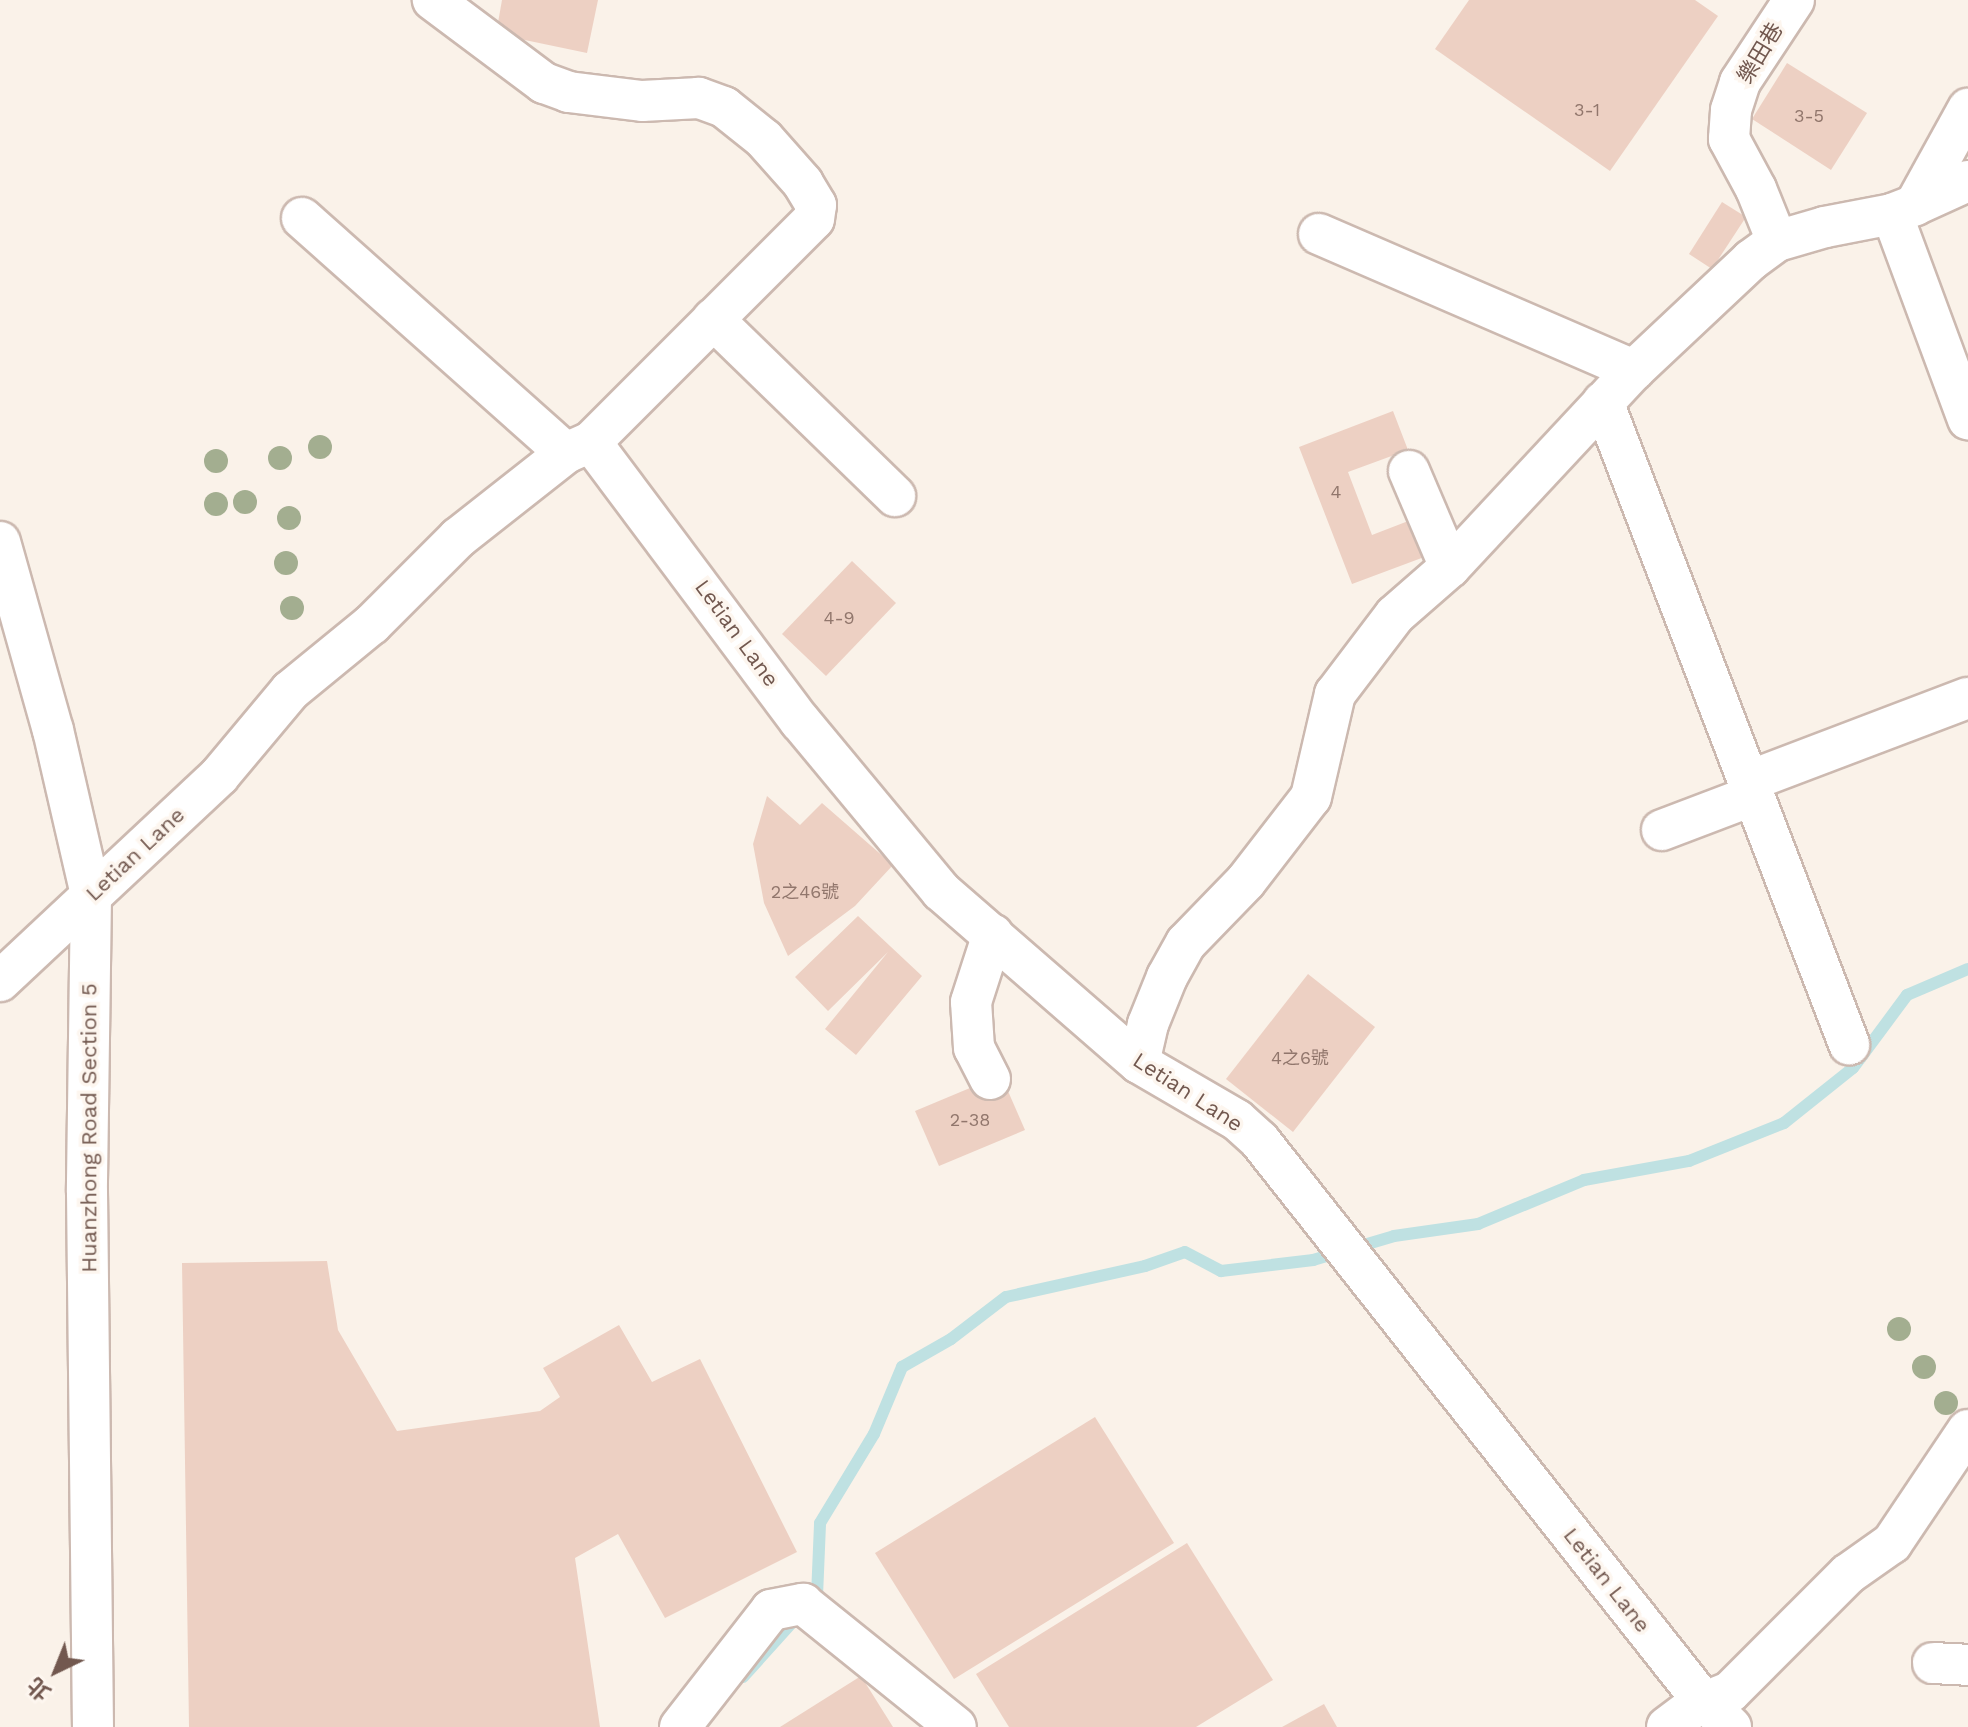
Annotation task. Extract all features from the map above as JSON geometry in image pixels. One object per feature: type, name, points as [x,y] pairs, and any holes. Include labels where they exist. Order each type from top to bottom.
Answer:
[{"type":"street","name":"Letian Lane","points":[[0,981],[219,776],[290,691],[372,624],[458,538],[578,447],[814,219],[816,205],[803,183],[764,139],[724,107],[699,98],[628,100],[569,92],[544,83],[433,0]]},
{"type":"street","name":"樂田巷","points":[[1777,241],[1756,189],[1729,139],[1731,110],[1740,82],[1794,0]]},
{"type":"street","points":[[1968,109],[1904,209],[1968,419]]},
{"type":"street","points":[[1139,1063],[1148,1024],[1167,977],[1186,943],[1246,881],[1311,797],[1339,686],[1395,615],[1450,567],[1603,402],[1696,309],[1777,241],[1904,209],[1968,181]]},
{"type":"street","points":[[302,218],[578,447]]},
{"type":"street","points":[[1319,234],[1634,370]]},
{"type":"street","points":[[713,319],[895,496]]},
{"type":"street","points":[[1603,402],[1849,1044]]},
{"type":"street","name":"Letian Lane","points":[[578,447],[941,891],[1139,1063],[1237,1120],[1260,1141],[1698,1695],[1719,1714]]},
{"type":"street","points":[[1409,471],[1450,567]]},
{"type":"street","name":"Huanzhong Road Section 5","points":[[0,542],[53,730],[91,895],[87,1192],[93,1727]]},
{"type":"street","points":[[1662,830],[1751,788],[1968,698]]},
{"type":"street","points":[[990,1079],[974,1048],[971,1002],[993,934]]},
{"type":"street","points":[[1667,1727],[1719,1714],[1730,1692],[1848,1574],[1892,1543],[1968,1430]]},
{"type":"street","points":[[680,1727],[771,1610],[803,1604],[956,1727]]},
{"type":"building","points":[[502,0],[598,0],[587,53],[496,34]]},
{"type":"building","points":[[1469,0],[1695,0],[1718,16],[1610,171],[1435,49]]},
{"type":"building","points":[[1787,63],[1867,113],[1831,170],[1752,119]]},
{"type":"building","points":[[1722,202],[1746,217],[1712,269],[1689,254]]},
{"type":"building","points":[[1393,411],[1408,450],[1348,472],[1372,535],[1429,513],[1443,550],[1352,584],[1299,447]]},
{"type":"building","points":[[852,561],[896,603],[826,676],[782,634]]},
{"type":"building","points":[[767,796],[800,825],[822,803],[893,865],[855,906],[788,956],[764,903],[753,844]]},
{"type":"building","points":[[858,916],[922,976],[856,1055],[825,1029],[888,952],[828,1011],[795,977]]},
{"type":"building","points":[[1308,974],[1375,1027],[1293,1132],[1226,1079]]},
{"type":"building","points":[[1001,1075],[1025,1130],[939,1166],[915,1111]]},
{"type":"building","points":[[327,1261],[338,1330],[397,1431],[540,1411],[560,1397],[543,1368],[619,1325],[652,1382],[700,1359],[797,1552],[665,1618],[618,1534],[575,1558],[600,1727],[189,1727],[182,1263]]},
{"type":"building","points":[[1095,1417],[1174,1543],[954,1679],[875,1553]]},
{"type":"building","points":[[1187,1543],[1273,1680],[1196,1727],[1009,1727],[976,1674]]},
{"type":"building","points":[[861,1676],[893,1727],[780,1727]]},
{"type":"building","points":[[1324,1704],[1337,1727],[1282,1727]]},
{"type":"waterway","points":[[810,1602],[817,1596],[820,1523],[874,1434],[902,1367],[951,1339],[1006,1297],[1145,1266],[1185,1252],[1221,1271],[1313,1260],[1394,1236],[1478,1224],[1584,1180],[1689,1161],[1784,1123],[1853,1068],[1907,995],[1968,969]]},
{"type":"waterway","points":[[743,1677],[798,1616]]}]
